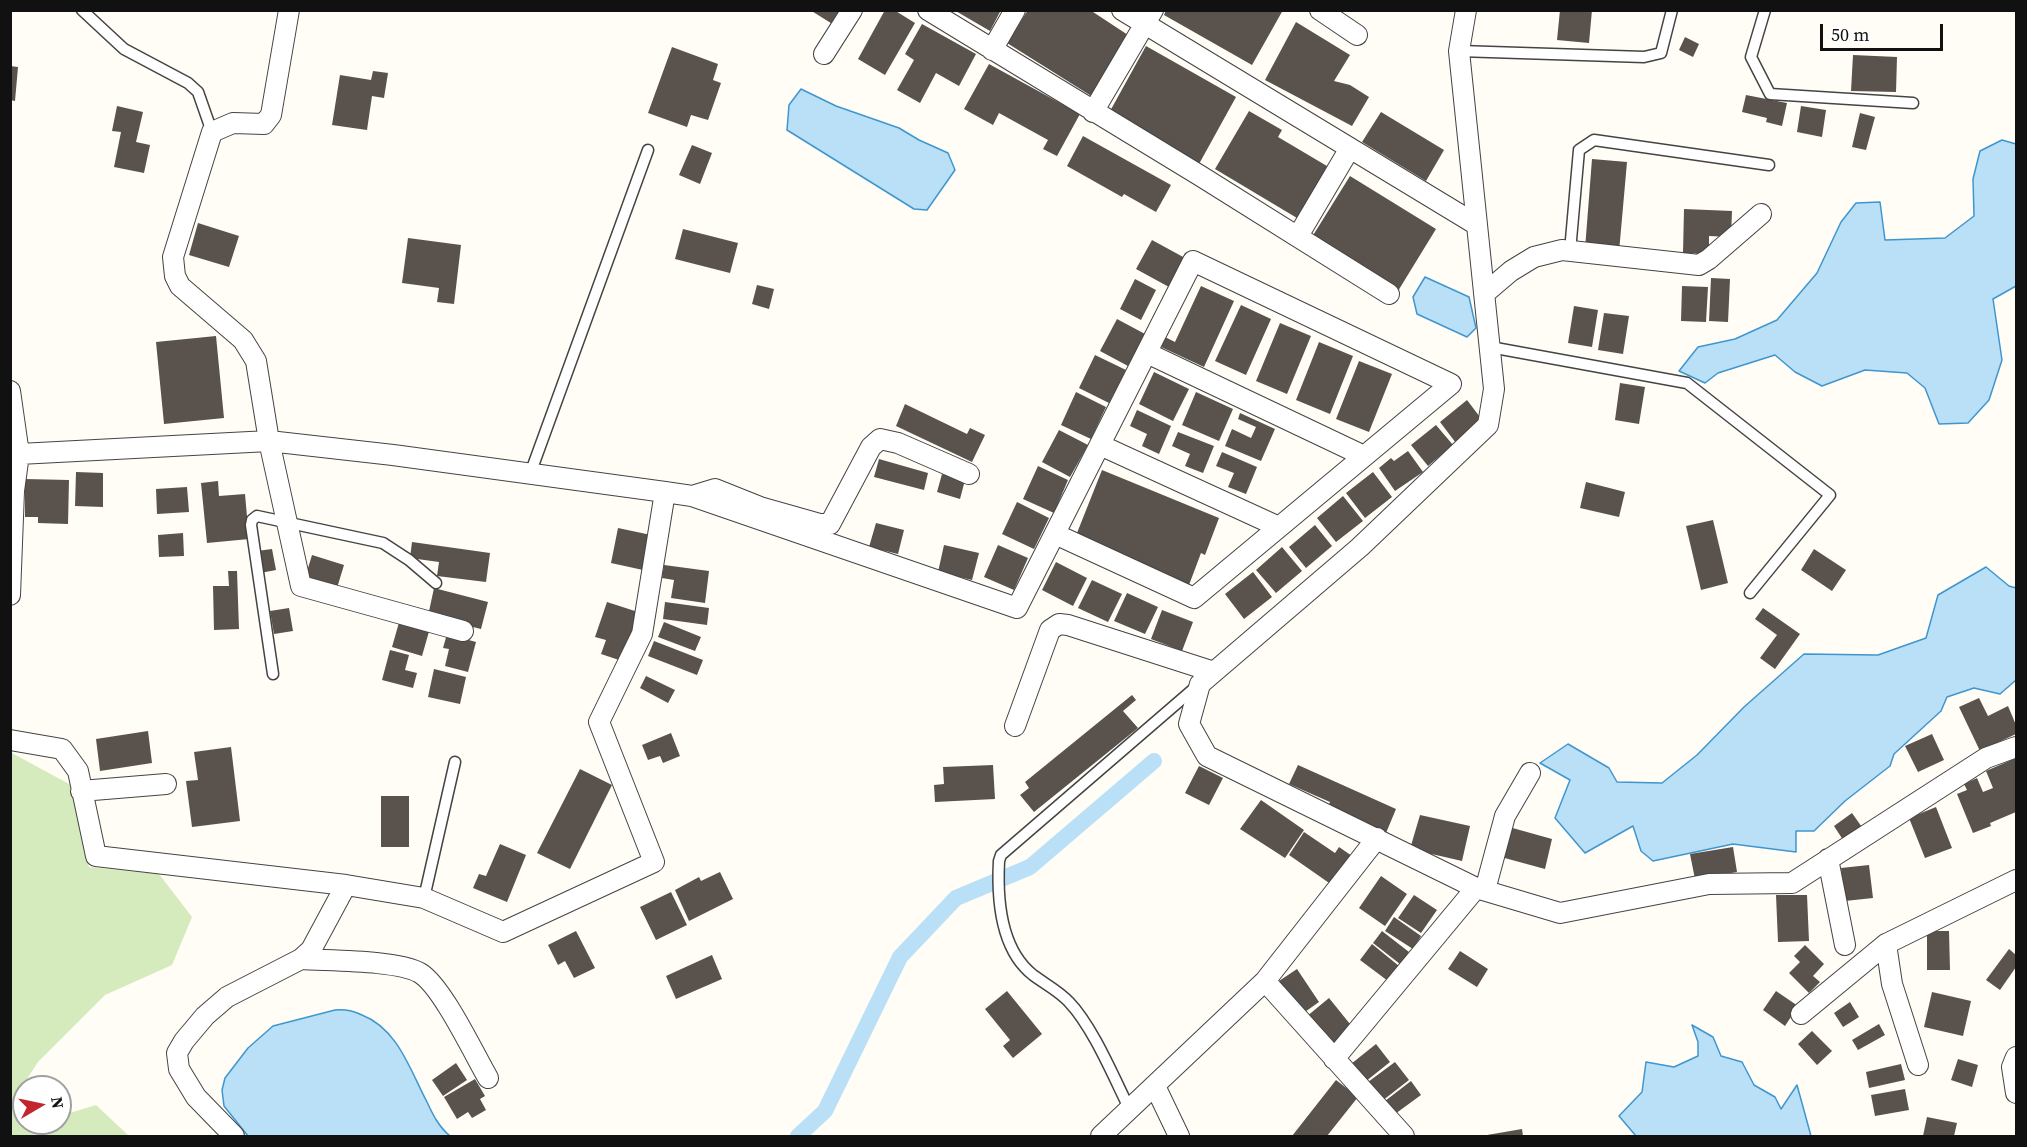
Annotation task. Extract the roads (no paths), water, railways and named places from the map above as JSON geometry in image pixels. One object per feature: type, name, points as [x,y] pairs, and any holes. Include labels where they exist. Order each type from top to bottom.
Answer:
[{"type":"street","points":[[289,10],[271,115],[264,124],[232,123],[212,132],[173,257],[176,276],[180,286],[243,340],[256,361],[269,441],[300,586],[463,631]]},
{"type":"street","points":[[824,54],[852,10]]},
{"type":"street","points":[[928,10],[1389,294]]},
{"type":"street","points":[[992,50],[1015,10]]},
{"type":"street","points":[[1122,10],[1149,17],[1350,148],[1477,225]]},
{"type":"street","points":[[1320,10],[1357,35]]},
{"type":"street","points":[[1466,10],[1459,51],[1494,389],[1488,425],[1360,547],[1207,678],[1190,724],[1207,756],[1480,889],[1560,913],[1709,884],[1792,883],[1986,758],[2016,747]]},
{"type":"street","points":[[1093,112],[1149,17]]},
{"type":"street","points":[[1298,236],[1350,148]]},
{"type":"street","points":[[1484,294],[1511,271],[1534,257],[1562,250],[1699,265],[1761,214]]},
{"type":"street","points":[[19,454],[269,441],[692,496],[1017,608],[1054,534],[1147,353],[1193,261],[1451,384],[1194,598],[1054,534]]},
{"type":"street","points":[[1147,353],[1364,456]]},
{"type":"street","points":[[10,392],[19,454],[12,491],[10,595]]},
{"type":"street","points":[[692,496],[715,489],[760,507],[820,524],[830,524],[871,447],[880,440],[898,443],[969,474]]},
{"type":"street","points":[[1100,445],[1279,527]]},
{"type":"street","points":[[10,740],[62,749],[78,771],[96,856],[346,885],[424,898],[503,932],[654,862],[599,722],[642,634],[665,492]]},
{"type":"street","points":[[1015,726],[1050,630],[1059,624],[1068,625],[1207,678]]},
{"type":"street","points":[[1334,1059],[1480,889],[1505,816],[1530,773]]},
{"type":"street","points":[[81,791],[166,784]]},
{"type":"street","points":[[1101,1137],[1265,981],[1377,838]]},
{"type":"street","points":[[1828,859],[1845,945]]},
{"type":"street","points":[[1801,1014],[1886,944],[2016,880]]},
{"type":"street","points":[[234,1137],[196,1097],[179,1069],[177,1053],[205,1016],[227,996],[301,959],[311,950],[346,885]]},
{"type":"street","points":[[1886,944],[1892,984],[1918,1065]]},
{"type":"street","points":[[301,959],[388,964],[420,972],[436,988],[488,1078]]},
{"type":"street","points":[[1265,981],[1404,1137]]},
{"type":"street","points":[[2016,1057],[2012,1067],[2016,1093]]},
{"type":"street","points":[[1155,1086],[1179,1137]]},
{"type":"lane","points":[[82,10],[124,49],[188,83],[198,92],[212,132]]},
{"type":"lane","points":[[1459,51],[1644,57],[1660,53],[1672,10]]},
{"type":"lane","points":[[1765,10],[1751,57],[1770,94],[1913,103]]},
{"type":"lane","points":[[1570,251],[1579,150],[1594,140],[1769,165]]},
{"type":"lane","points":[[530,474],[648,150]]},
{"type":"lane","points":[[1490,347],[1687,383],[1830,495],[1750,594]]},
{"type":"lane","points":[[273,674],[251,525],[252,520],[257,516],[383,543],[402,555],[436,583]]},
{"type":"lane","points":[[1130,1110],[1086,1026],[1070,1002],[1032,974],[1010,947],[1001,912],[999,868],[1001,855],[1207,678]]},
{"type":"lane","points":[[424,898],[455,762]]},
{"type":"water","points":[[801,89],[836,106],[899,128],[948,153],[955,170],[927,210],[914,209],[787,130],[789,105]]},
{"type":"water","points":[[2002,140],[2016,144],[2016,286],[1993,299],[2002,360],[1989,400],[1968,423],[1939,424],[1925,388],[1907,373],[1865,370],[1822,386],[1795,372],[1775,355],[1718,373],[1705,383],[1679,371],[1698,347],[1735,339],[1777,320],[1817,273],[1841,222],[1856,203],[1880,202],[1885,240],[1945,238],[1974,216],[1973,179],[1980,151]]},
{"type":"water","points":[[1425,277],[1469,297],[1476,328],[1467,337],[1417,314],[1413,297]]},
{"type":"water","points":[[1986,567],[2009,586],[2016,588],[2016,680],[2000,694],[1974,688],[1947,697],[1941,711],[1894,754],[1890,766],[1845,801],[1814,831],[1796,831],[1796,852],[1733,844],[1653,861],[1641,851],[1633,826],[1585,853],[1555,818],[1570,780],[1540,763],[1568,744],[1609,768],[1617,782],[1662,783],[1697,755],[1744,707],[1804,654],[1878,655],[1926,638],[1938,595]]},
{"type":"water","points":[[335,1010],[358,1013],[385,1030],[402,1052],[432,1112],[450,1136],[248,1136],[224,1106],[222,1090],[225,1078],[248,1048],[273,1026]]},
{"type":"water","points":[[1692,1025],[1713,1037],[1721,1056],[1742,1062],[1754,1085],[1775,1097],[1781,1109],[1797,1085],[1811,1136],[1636,1136],[1619,1116],[1642,1092],[1646,1062],[1674,1067],[1698,1056],[1698,1042]]},
{"type":"waterway","points":[[798,1136],[825,1111],[900,957],[956,898],[1030,867],[1154,761]]}]
